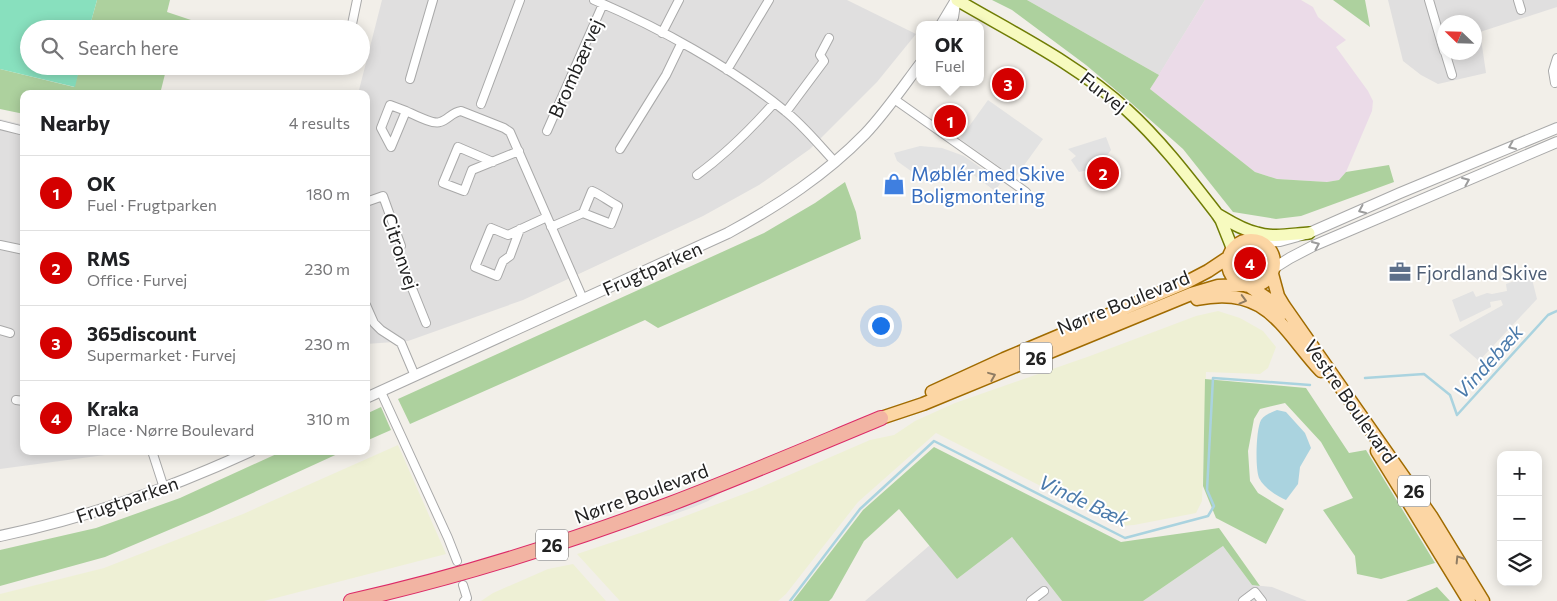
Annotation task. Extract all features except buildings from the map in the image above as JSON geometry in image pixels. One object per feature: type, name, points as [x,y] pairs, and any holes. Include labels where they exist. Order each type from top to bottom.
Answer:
[{"type":"highway","name":"Nørre Boulevard","points":[[351,601],[383,594],[530,553],[670,504],[881,418]]},
{"type":"main road","name":"Furvej","points":[[956,0],[1059,58],[1120,104],[1159,142],[1219,217],[1256,241]]},
{"type":"main road","name":"Furvej","points":[[1219,217],[1231,253]]},
{"type":"main road","points":[[1219,217],[1249,231],[1269,236],[1309,233]]},
{"type":"main road","name":"26","points":[[1245,241],[1256,241],[1270,250],[1274,262],[1273,271],[1263,283],[1246,285],[1232,276],[1228,264],[1231,253],[1245,241]]},
{"type":"main road","name":"Nørre Boulevard","points":[[881,418],[933,391],[1004,359],[1187,282],[1208,272],[1231,253]]},
{"type":"main road","name":"Vestre Boulevard","points":[[1273,271],[1278,296],[1284,306],[1432,516],[1483,601]]},
{"type":"main road","name":"Vestre Boulevard","points":[[1246,285],[1271,301],[1287,317],[1371,442],[1469,601]]},
{"type":"main road","name":"Nørre Boulevard","points":[[881,418],[923,404],[1204,289],[1246,285]]},
{"type":"main road","name":"26","points":[[1104,330],[1126,326],[1195,300],[1211,296],[1227,296],[1242,299],[1266,309],[1277,318],[1325,375]]},
{"type":"street","points":[[353,20],[357,0]]},
{"type":"street","points":[[410,79],[433,0]]},
{"type":"street","points":[[481,104],[520,0]]},
{"type":"street","name":"Brombærvej","points":[[594,0],[662,33],[727,70],[786,112],[835,162]]},
{"type":"street","points":[[662,33],[679,0]]},
{"type":"street","points":[[727,70],[769,0]]},
{"type":"street","points":[[943,21],[956,0]]},
{"type":"street","points":[[951,21],[956,0]]},
{"type":"street","points":[[1429,0],[1437,26]]},
{"type":"street","points":[[1518,0],[1521,10]]},
{"type":"street","name":"Brombærvej","points":[[547,131],[603,4]]},
{"type":"street","points":[[786,112],[824,61],[820,55],[829,38]]},
{"type":"street","points":[[620,149],[666,75],[681,44]]},
{"type":"street","points":[[1555,83],[1553,70],[1557,58]]},
{"type":"street","points":[[1447,60],[1452,75]]},
{"type":"street","name":"Frugtparken","points":[[370,396],[728,233],[778,205],[835,162],[866,133],[916,69]]},
{"type":"street","points":[[894,99],[1026,192]]},
{"type":"street","points":[[697,175],[721,158],[742,138],[774,102]]},
{"type":"street","points":[[406,111],[391,147],[381,128],[390,105],[406,111],[435,123],[441,122],[452,114],[461,112],[504,128],[513,137],[583,299]]},
{"type":"street","points":[[0,125],[20,130]]},
{"type":"street","points":[[1256,241],[1280,241],[1309,233],[1557,128]]},
{"type":"street","points":[[1273,271],[1290,258],[1313,246],[1557,142]]},
{"type":"street","points":[[493,162],[458,147],[443,182],[464,191],[472,170],[493,162],[519,151]]},
{"type":"street","points":[[552,227],[584,213],[611,224],[618,206],[609,202],[606,197],[592,191],[584,213]]},
{"type":"street","name":"Citronvej","points":[[370,200],[382,196],[401,246],[397,251],[426,323]]},
{"type":"street","points":[[520,229],[510,256],[504,261],[497,276],[474,267],[490,228],[508,235],[520,229],[547,217]]},
{"type":"street","points":[[0,245],[20,249]]},
{"type":"street","points":[[370,314],[380,330],[401,343],[415,376]]},
{"type":"street","points":[[0,330],[10,333]]},
{"type":"street","points":[[381,392],[457,561]]},
{"type":"street","points":[[153,455],[164,488]]},
{"type":"street","name":"Frugtparken","points":[[0,536],[79,516],[164,488],[242,455]]},
{"type":"street","points":[[464,586],[467,598],[464,601]]},
{"type":"street","points":[[1031,601],[1044,591]]},
{"type":"street","points":[[1243,601],[1256,592],[1262,601]]},
{"type":"shaded area","points":[[382,0],[847,0],[916,34],[877,82],[810,149],[759,185],[703,216],[523,300],[408,341],[370,344],[370,90],[359,90],[363,75],[370,75],[370,47]]},
{"type":"shaded area","points":[[1027,0],[1205,0],[1159,75]]},
{"type":"shaded area","points":[[1205,0],[1301,0],[1313,7],[1318,17],[1346,40],[1336,47],[1368,91],[1373,101],[1372,111],[1346,172],[1339,180],[1327,182],[1277,179],[1255,172],[1150,89]]},
{"type":"shaded area","points":[[1388,0],[1557,0],[1557,7],[1482,31],[1482,15],[1437,15],[1437,60],[1482,60],[1482,46],[1486,73],[1438,84],[1421,75],[1403,61]]},
{"type":"shaded area","points":[[988,100],[1043,139],[1015,178],[960,139]]},
{"type":"shaded area","points":[[0,119],[20,124],[20,455],[105,455],[0,469]]},
{"type":"shaded area","points":[[1106,137],[1111,150],[1098,168],[1079,172],[1071,160],[1076,156],[1068,149]]},
{"type":"shaded area","points":[[920,146],[942,148],[964,156],[1001,182],[995,191],[964,168],[959,174],[922,179],[897,161],[894,153]]},
{"type":"shaded area","points":[[1531,275],[1537,299],[1479,361],[1449,335],[1503,305],[1501,300],[1490,302],[1491,307],[1460,322],[1452,300],[1473,291],[1476,297],[1487,293],[1507,291],[1506,284]]},
{"type":"shaded area","points":[[731,486],[708,501],[694,507],[669,516],[645,518]]},
{"type":"shaded area","points":[[1012,537],[1062,601],[865,601],[930,545],[957,579]]},
{"type":"shaded area","points":[[1223,546],[1252,585],[1272,587],[1307,601],[1143,601]]},
{"type":"green space","points":[[0,0],[97,0],[91,20],[20,20],[20,74],[0,69]]},
{"type":"green space","points":[[97,0],[170,0],[167,12],[191,20],[91,20]]},
{"type":"green space","points":[[992,0],[1027,0],[1159,75],[1150,89],[1255,172],[1277,179],[1327,182],[1339,180],[1346,172],[1389,165],[1394,182],[1301,216],[1276,219],[1233,212],[1183,149],[1130,102],[1086,65],[1012,10]]},
{"type":"green space","points":[[1333,0],[1365,0],[1370,27]]},
{"type":"green space","points":[[0,69],[74,87],[77,75],[165,75],[161,90],[20,90],[20,113],[0,109]]},
{"type":"green space","points":[[25,75],[78,75],[75,87]]},
{"type":"green space","points":[[845,182],[856,212],[861,239],[658,328],[645,320],[410,424],[398,399],[764,233],[815,203]]},
{"type":"green space","points":[[1218,311],[1240,318],[1263,331],[1276,347],[1268,368],[1260,374],[1206,372],[1202,501],[1196,513],[1120,526],[936,433],[858,502],[786,594],[778,601],[620,601],[577,554],[643,532],[757,489],[870,440],[894,435],[915,421],[955,403],[1090,356],[1196,316]]},
{"type":"green space","points":[[1205,379],[1306,388],[1349,453],[1366,450],[1435,563],[1381,579],[1357,574],[1355,556],[1323,510],[1353,498],[1321,442],[1285,403],[1260,409],[1254,419],[1248,451],[1250,481],[1258,493],[1284,509],[1266,544],[1216,518],[1203,486]]},
{"type":"green space","points":[[381,407],[391,430],[370,439],[370,412]]},
{"type":"green space","points":[[398,445],[446,554],[264,601],[0,601],[0,594],[104,568],[243,514]]},
{"type":"green space","points":[[934,447],[1121,542],[1219,528],[1260,586],[1252,585],[1223,546],[1143,601],[1062,601],[1012,537],[957,579],[899,509],[864,541],[829,601],[793,601],[863,510]]},
{"type":"green space","points":[[274,455],[335,455],[209,513],[105,557],[0,586],[0,550],[96,528],[180,498]]},
{"type":"green space","points":[[573,564],[606,601],[481,601],[493,593],[548,569]]},
{"type":"green space","points":[[1437,587],[1450,601],[1406,601]]},
{"type":"water","points":[[1277,410],[1286,412],[1305,433],[1311,448],[1300,467],[1298,484],[1286,500],[1264,485],[1259,478],[1257,466],[1259,425],[1264,416]]},
{"type":"waterway","name":"Vindebæk","points":[[1365,378],[1424,374],[1450,395],[1457,415],[1548,315],[1557,311]]},
{"type":"waterway","name":"Vinde Bæk","points":[[790,601],[860,509],[934,441],[1125,538],[1208,516],[1214,506],[1207,490],[1213,378],[1310,385]]},
{"type":"place","name":"365discount","points":[[1008,84]]},
{"type":"place","name":"OK","points":[[950,121]]},
{"type":"place","name":"RMS","points":[[1103,173]]},
{"type":"place","name":"Møblér med Skive Boligmontering","points":[[894,184]]},
{"type":"place","name":"Kraka","points":[[1250,263]]},
{"type":"place","name":"Fjordland Skive","points":[[1400,272]]}]
